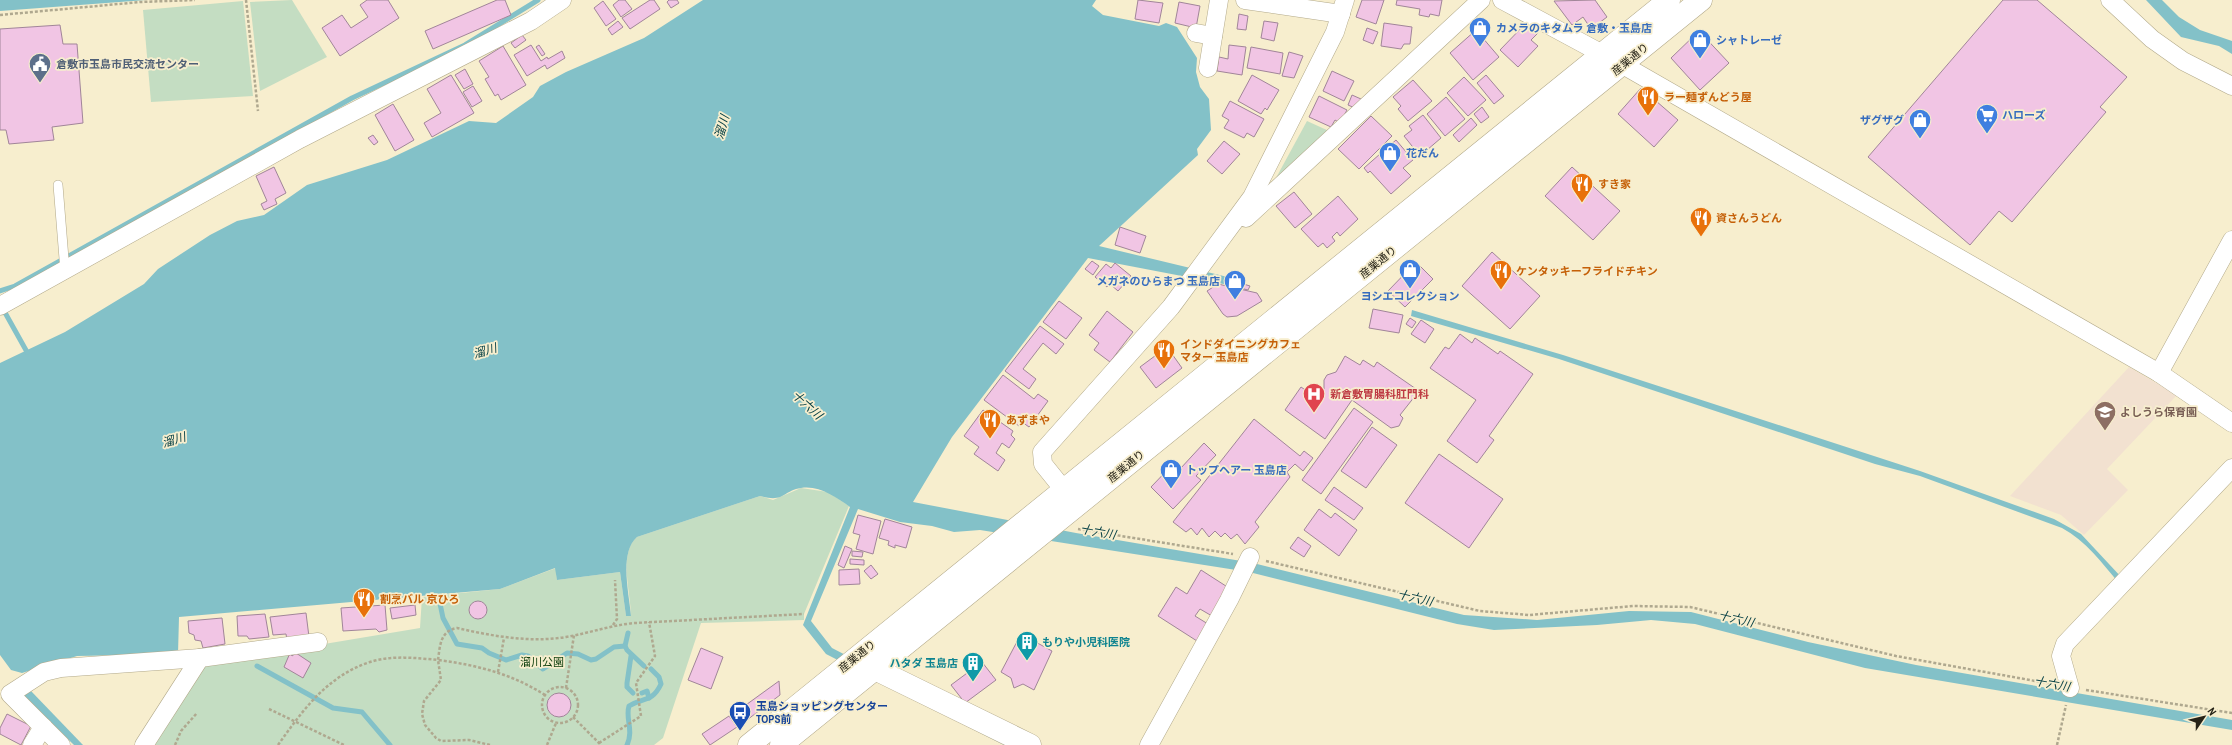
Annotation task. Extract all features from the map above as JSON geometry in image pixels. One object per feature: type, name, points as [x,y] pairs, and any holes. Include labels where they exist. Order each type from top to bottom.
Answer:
[{"type":"street","points":[[0,306],[65,272],[300,139],[531,21],[562,0]]},
{"type":"street","points":[[1208,68],[1205,35],[1219,0]]},
{"type":"street","points":[[1070,497],[1043,464],[1042,452],[1171,307],[1225,236],[1252,197],[1335,32],[1343,7],[1245,0]]},
{"type":"street","points":[[1225,236],[1277,191],[1481,0]]},
{"type":"street","points":[[1502,0],[1623,65],[2159,373],[2232,423]]},
{"type":"street","name":"産業通り","points":[[781,745],[1033,542],[1054,524],[1070,497],[1669,0]]},
{"type":"street","name":"産業通り","points":[[749,745],[1025,520],[1070,497],[1623,65],[1701,0]]},
{"type":"street","points":[[2110,0],[2152,39],[2183,61],[2232,86]]},
{"type":"street","points":[[2159,373],[2232,240]]},
{"type":"street","points":[[2070,688],[2061,656],[2065,644],[2232,468]]},
{"type":"street","points":[[1149,745],[1246,565]]},
{"type":"street","points":[[61,745],[43,727],[5,696],[44,672],[61,668],[200,658],[318,642]]},
{"type":"street","points":[[144,745],[200,658]]},
{"type":"street","points":[[875,669],[1030,745]]},
{"type":"street","points":[[32,745],[43,727]]},
{"type":"lane","points":[[58,185],[65,272]]},
{"type":"path","points":[[0,15],[140,2],[195,0]]},
{"type":"path","points":[[246,0],[258,111]]},
{"type":"path","points":[[1054,524],[1246,565],[1480,611],[1529,615],[1633,606],[1690,607],[1896,656],[2070,688],[2232,713]]},
{"type":"path","points":[[610,626],[615,624],[617,619],[615,580]]},
{"type":"path","points":[[490,745],[469,740],[441,741],[436,738],[425,725],[422,714],[424,701],[441,680],[438,660],[440,641],[451,629],[457,628],[504,638],[550,638],[574,635],[610,626],[649,622],[804,614]]},
{"type":"path","points":[[573,717],[600,744],[641,716],[636,683],[655,656],[649,622]]},
{"type":"path","points":[[566,688],[574,635]]},
{"type":"path","points":[[498,672],[504,638]]},
{"type":"path","points":[[278,745],[304,707],[324,689],[344,674],[371,662],[415,658],[475,666],[498,672],[530,686],[545,695]]},
{"type":"path","points":[[554,688],[566,688],[571,691],[577,701],[577,707],[573,717],[568,721],[556,723],[546,717],[543,712],[542,700],[545,695],[554,688]]},
{"type":"path","points":[[269,709],[344,745]]},
{"type":"path","points":[[2056,745],[2065,709]]},
{"type":"path","points":[[176,745],[181,730],[197,712]]},
{"type":"path","points":[[547,745],[556,723]]},
{"type":"shaded area","name":"よしうら保育園","points":[[2129,367],[2177,395],[2107,469],[2128,490],[2084,535],[2061,515],[2010,496]]},
{"type":"green space","points":[[292,0],[327,57],[260,91],[250,2]]},
{"type":"green space","points":[[243,1],[253,96],[151,102],[143,10]]},
{"type":"green space","points":[[1307,121],[1329,131],[1270,189]]},
{"type":"green space","name":"溜川公園","points":[[801,488],[828,492],[849,506],[804,614],[804,620],[701,623],[663,738],[654,745],[152,745],[204,664],[420,628],[422,597],[500,589],[556,568],[557,580],[620,572],[626,616],[631,616],[627,563],[631,544],[637,537],[760,496],[773,500]]},
{"type":"water","points":[[0,0],[146,0],[0,11]]},
{"type":"water","points":[[703,0],[1096,0],[1092,6],[1103,15],[1159,26],[1166,23],[1177,27],[1197,58],[1196,72],[1200,87],[1209,99],[1211,130],[1197,149],[1198,155],[1099,246],[1236,279],[1234,286],[1088,258],[952,437],[913,502],[1076,533],[1253,563],[1464,615],[1537,620],[1629,611],[1691,612],[1808,642],[1916,665],[2232,720],[2232,730],[1865,668],[1695,624],[1651,620],[1597,625],[1494,630],[1457,624],[1249,572],[980,530],[954,532],[932,526],[900,522],[858,509],[811,621],[832,648],[1020,745],[1004,745],[826,654],[803,625],[850,507],[839,499],[814,488],[795,489],[774,498],[760,496],[637,537],[631,544],[628,553],[626,574],[631,616],[626,616],[620,572],[557,580],[555,568],[500,589],[179,617],[178,654],[77,656],[22,673],[11,670],[0,655],[0,363],[65,332],[144,284],[158,269],[210,235],[237,221],[264,215],[307,185],[387,160],[469,121],[496,123],[533,97],[540,86],[566,72],[644,38]]},
{"type":"water","points":[[2146,0],[2162,0],[2179,17],[2200,30],[2232,41],[2232,54],[2219,46],[2181,37]]},
{"type":"water","points":[[1412,310],[1563,355],[1920,471],[2054,519],[2081,534],[2123,579],[2118,582],[2100,560],[2079,539],[2062,528],[1920,476],[1875,464],[1559,359],[1411,316]]},
{"type":"water","points":[[31,691],[83,745],[74,745],[21,693]]},
{"type":"building","points":[[367,0],[388,0],[399,18],[340,56],[322,28],[342,15],[351,28],[368,17],[360,5]]},
{"type":"building","points":[[497,0],[505,0],[511,15],[433,49],[425,31]]},
{"type":"building","points":[[619,0],[625,0],[632,9],[621,17],[613,5]]},
{"type":"building","points":[[650,0],[654,0],[660,9],[630,29],[622,18]]},
{"type":"building","points":[[669,0],[677,0],[679,3],[671,8],[667,2]]},
{"type":"building","points":[[1138,0],[1163,3],[1159,23],[1135,19]]},
{"type":"building","points":[[1362,0],[1384,0],[1376,24],[1356,17]]},
{"type":"building","points":[[1397,0],[1442,0],[1439,16],[1430,14],[1429,17],[1419,15],[1420,9],[1396,5]]},
{"type":"building","points":[[1595,0],[1607,17],[1591,29],[1583,17],[1572,25],[1554,1]]},
{"type":"building","name":"ハローズ","points":[[2003,0],[2037,0],[2127,77],[2100,107],[2106,112],[2012,222],[1999,211],[1970,245],[1868,157]]},
{"type":"building","points":[[603,1],[616,19],[606,26],[594,8]]},
{"type":"building","points":[[1179,2],[1200,6],[1196,28],[1175,23]]},
{"type":"building","points":[[1239,14],[1248,16],[1246,30],[1237,29]]},
{"type":"building","points":[[618,21],[623,27],[612,35],[608,29]]},
{"type":"building","points":[[1264,21],[1278,23],[1274,41],[1261,38]]},
{"type":"building","points":[[1528,21],[1539,32],[1531,40],[1538,46],[1518,67],[1500,50]]},
{"type":"building","points":[[1384,23],[1412,27],[1410,44],[1404,44],[1401,49],[1381,46]]},
{"type":"building","name":"倉敷市玉島市民交流センター","points":[[60,25],[63,44],[77,44],[83,123],[52,127],[54,140],[9,144],[6,130],[0,130],[0,29]]},
{"type":"building","points":[[1367,28],[1378,32],[1373,44],[1363,40]]},
{"type":"building","points":[[1476,30],[1499,57],[1473,80],[1450,53]]},
{"type":"building","name":"シャトレーゼ","points":[[1699,31],[1729,63],[1700,90],[1671,58]]},
{"type":"building","points":[[522,35],[526,40],[515,48],[511,43]]},
{"type":"building","points":[[531,45],[541,61],[547,57],[548,59],[562,51],[565,58],[547,69],[545,65],[527,76],[514,55]]},
{"type":"building","points":[[539,45],[545,54],[542,56],[536,47]]},
{"type":"building","points":[[1229,45],[1246,47],[1242,75],[1217,71],[1219,57],[1228,59]]},
{"type":"building","points":[[503,46],[526,85],[501,100],[498,94],[495,96],[485,79],[489,77],[479,61]]},
{"type":"building","points":[[1251,47],[1283,53],[1280,74],[1247,68]]},
{"type":"building","points":[[1289,52],[1303,56],[1294,78],[1282,76]]},
{"type":"building","points":[[465,69],[473,84],[464,89],[455,75]]},
{"type":"building","points":[[1332,71],[1354,81],[1344,101],[1323,91]]},
{"type":"building","points":[[451,75],[474,113],[432,137],[424,123],[441,113],[427,89]]},
{"type":"building","points":[[1252,75],[1279,90],[1267,110],[1265,108],[1261,114],[1238,101]]},
{"type":"building","points":[[1486,75],[1504,96],[1494,104],[1477,83]]},
{"type":"building","points":[[1464,77],[1486,100],[1468,116],[1447,93]]},
{"type":"building","points":[[1413,80],[1432,101],[1408,121],[1398,109],[1401,106],[1393,97]]},
{"type":"building","points":[[473,86],[482,101],[472,107],[463,92]]},
{"type":"building","name":"ラー麺ずんどう屋","points":[[1641,88],[1678,120],[1654,147],[1618,114]]},
{"type":"building","points":[[1352,95],[1361,99],[1357,109],[1348,105]]},
{"type":"building","points":[[1319,96],[1347,110],[1340,123],[1335,120],[1331,127],[1309,117]]},
{"type":"building","points":[[1446,97],[1465,119],[1445,136],[1427,114]]},
{"type":"building","points":[[1230,101],[1264,119],[1254,137],[1247,133],[1244,138],[1224,128],[1229,120],[1222,116]]},
{"type":"building","points":[[393,104],[414,140],[395,151],[375,115]]},
{"type":"building","points":[[1482,107],[1489,117],[1481,123],[1474,114]]},
{"type":"building","points":[[1423,115],[1441,138],[1420,156],[1404,136],[1412,130],[1409,126]]},
{"type":"building","points":[[1371,116],[1392,136],[1359,169],[1338,149]]},
{"type":"building","points":[[1471,118],[1477,125],[1459,142],[1453,135]]},
{"type":"building","points":[[373,135],[378,142],[374,145],[368,138]]},
{"type":"building","points":[[1396,140],[1413,160],[1403,168],[1411,176],[1391,194],[1370,171],[1368,173],[1364,168]]},
{"type":"building","points":[[1224,141],[1240,154],[1222,174],[1207,161]]},
{"type":"building","points":[[274,167],[286,193],[275,199],[277,204],[264,210],[261,204],[267,201],[256,176]]},
{"type":"building","name":"すき家","points":[[1572,167],[1620,211],[1593,240],[1545,196]]},
{"type":"building","points":[[1294,192],[1312,214],[1295,228],[1276,206]]},
{"type":"building","points":[[1338,196],[1358,219],[1340,236],[1337,232],[1332,237],[1335,241],[1327,248],[1323,243],[1318,247],[1301,229]]},
{"type":"building","points":[[1120,227],[1146,236],[1140,253],[1115,245]]},
{"type":"building","name":"ケンタッキーフライドチキン","points":[[1492,252],[1540,296],[1510,329],[1462,286]]},
{"type":"building","points":[[1092,261],[1099,266],[1093,275],[1085,269]]},
{"type":"building","points":[[1416,262],[1433,279],[1405,307],[1388,291]]},
{"type":"building","points":[[1115,263],[1131,276],[1118,291],[1110,284],[1107,287],[1095,277],[1106,264],[1111,268]]},
{"type":"building","points":[[1237,282],[1250,286],[1248,290],[1236,287]]},
{"type":"building","points":[[1218,284],[1257,293],[1262,301],[1237,316],[1227,317],[1223,314],[1207,291]]},
{"type":"building","points":[[1059,301],[1082,318],[1066,339],[1043,322]]},
{"type":"building","points":[[1373,309],[1403,315],[1399,333],[1369,328]]},
{"type":"building","points":[[1107,311],[1133,332],[1110,362],[1094,350],[1099,343],[1089,335]]},
{"type":"building","points":[[1410,318],[1416,322],[1412,328],[1406,324]]},
{"type":"building","points":[[1421,320],[1434,329],[1425,343],[1411,334]]},
{"type":"building","points":[[1040,326],[1064,344],[1056,354],[1043,343],[1023,369],[1036,379],[1029,389],[1005,371]]},
{"type":"building","points":[[1460,334],[1472,343],[1475,338],[1498,354],[1500,351],[1533,374],[1489,436],[1494,440],[1477,463],[1447,441],[1476,400],[1430,368],[1445,347],[1449,349]]},
{"type":"building","points":[[1167,347],[1182,368],[1156,388],[1140,367]]},
{"type":"building","points":[[1345,356],[1360,365],[1363,360],[1374,367],[1377,362],[1419,391],[1400,415],[1403,418],[1399,426],[1391,428],[1352,400],[1325,439],[1285,410],[1301,387],[1314,396],[1324,389],[1324,380],[1327,375],[1336,372]]},
{"type":"building","points":[[1003,375],[1034,399],[1038,394],[1048,401],[1029,427],[1022,422],[1019,426],[984,400]]},
{"type":"building","points":[[1354,408],[1373,422],[1321,494],[1302,480]]},
{"type":"building","points":[[983,410],[1013,431],[1011,435],[1015,439],[1009,448],[1002,443],[996,453],[1005,460],[998,471],[974,454],[979,447],[964,436]]},
{"type":"building","points":[[1254,419],[1300,456],[1304,451],[1313,458],[1303,471],[1295,464],[1287,472],[1290,477],[1255,522],[1259,527],[1245,544],[1237,534],[1231,539],[1225,533],[1221,537],[1215,531],[1209,537],[1202,528],[1197,535],[1191,528],[1186,532],[1173,522]]},
{"type":"building","points":[[1372,427],[1397,445],[1366,488],[1341,471]]},
{"type":"building","points":[[1204,443],[1216,455],[1196,476],[1201,480],[1173,509],[1151,487],[1174,463],[1180,469]]},
{"type":"building","points":[[1439,454],[1503,499],[1469,548],[1405,503]]},
{"type":"building","points":[[1334,487],[1363,508],[1354,520],[1325,500]]},
{"type":"building","points":[[1319,509],[1331,518],[1335,513],[1357,530],[1339,556],[1304,530]]},
{"type":"building","points":[[858,515],[881,521],[873,554],[856,549],[860,535],[853,533]]},
{"type":"building","points":[[885,519],[912,527],[906,548],[895,545],[895,548],[888,545],[889,541],[879,538]]},
{"type":"building","points":[[1298,537],[1311,546],[1304,557],[1290,548]]},
{"type":"building","points":[[845,546],[852,549],[844,568],[838,565]]},
{"type":"building","points":[[852,551],[863,552],[862,557],[852,556]]},
{"type":"building","points":[[850,559],[864,560],[864,565],[850,564]]},
{"type":"building","points":[[871,565],[878,574],[871,579],[864,571]]},
{"type":"building","points":[[859,569],[860,584],[839,585],[839,570]]},
{"type":"building","points":[[1201,570],[1229,588],[1212,616],[1200,609],[1195,616],[1208,624],[1197,641],[1158,616],[1176,587],[1187,594]]},
{"type":"building","points":[[478,601],[484,604],[487,610],[484,616],[478,619],[472,616],[469,610],[472,604]]},
{"type":"building","name":"割烹バル 京ひろ","points":[[385,605],[387,630],[379,632],[376,629],[343,631],[341,608]]},
{"type":"building","points":[[415,605],[416,615],[392,619],[390,608]]},
{"type":"building","points":[[306,613],[309,637],[287,640],[286,634],[273,635],[270,617]]},
{"type":"building","points":[[265,614],[269,637],[249,639],[247,636],[238,636],[237,616]]},
{"type":"building","points":[[222,618],[225,644],[203,648],[201,641],[195,640],[194,635],[189,633],[188,621]]},
{"type":"building","name":"もりや小児科医院","points":[[1021,634],[1052,651],[1034,690],[1023,684],[1014,688],[1011,678],[1001,672]]},
{"type":"building","points":[[701,648],[723,657],[711,689],[688,680]]},
{"type":"building","points":[[290,653],[292,656],[296,653],[311,663],[303,678],[284,667]]},
{"type":"building","name":"ハタダ 玉島店","points":[[982,662],[996,680],[965,703],[951,685]]},
{"type":"building","points":[[779,681],[780,695],[739,726],[732,715]]},
{"type":"building","points":[[559,693],[564,694],[570,700],[570,710],[564,716],[559,717],[554,716],[548,710],[547,705],[548,700],[554,694]]},
{"type":"building","points":[[7,714],[31,726],[21,745],[0,734],[0,728]]},
{"type":"building","points":[[729,716],[737,727],[710,745],[702,734]]},
{"type":"waterway","points":[[0,291],[15,286],[352,98],[465,45],[538,0]]},
{"type":"waterway","points":[[3,309],[27,352]]},
{"type":"waterway","points":[[438,594],[443,618],[457,644],[482,648],[489,653],[506,660],[522,655],[528,656],[543,669],[567,653],[578,654],[591,660],[596,659],[614,647],[625,646]]},
{"type":"waterway","points":[[628,633],[625,646],[627,650],[644,666]]},
{"type":"waterway","points":[[631,656],[627,687],[633,693]]},
{"type":"waterway","points":[[257,666],[333,708],[362,712],[390,745]]},
{"type":"waterway","points":[[627,745],[630,734],[628,715],[629,706],[651,697],[658,690],[661,684],[659,677],[651,669]]},
{"type":"waterway","points":[[642,693],[647,691],[649,698]]},
{"type":"place","name":"カメラのキタムラ 倉敷・玉島店","points":[[1480,48]]},
{"type":"place","name":"シャトレーゼ","points":[[1700,60]]},
{"type":"place","name":"倉敷市玉島市民交流センター","points":[[40,84]]},
{"type":"place","name":"ラー麺ずんどう屋","points":[[1648,116]]},
{"type":"place","name":"ハローズ","points":[[1987,134]]},
{"type":"place","name":"ザグザグ","points":[[1920,140]]},
{"type":"place","name":"花だん","points":[[1390,172]]},
{"type":"place","name":"すき家","points":[[1582,204]]},
{"type":"place","name":"資さんうどん","points":[[1701,238]]},
{"type":"place","name":"ヨシエコレクション","points":[[1410,290]]},
{"type":"place","name":"ケンタッキーフライドチキン","points":[[1501,290]]},
{"type":"place","name":"メガネのひらまつ 玉島店","points":[[1235,300]]},
{"type":"place","name":"インドダイニングカフェ マター 玉島店","points":[[1164,370]]},
{"type":"place","name":"新倉敷胃腸科肛門科","points":[[1314,414]]},
{"type":"place","name":"よしうら保育園","points":[[2105,432]]},
{"type":"place","name":"あずまや","points":[[990,440]]},
{"type":"place","name":"トップヘアー 玉島店","points":[[1171,490]]},
{"type":"place","name":"割烹バル 京ひろ","points":[[364,618]]},
{"type":"place","name":"もりや小児科医院","points":[[1027,662]]},
{"type":"place","name":"ハタダ 玉島店","points":[[973,682]]},
{"type":"place","name":"玉島ショッピングセンター TOPS前","points":[[740,732]]},
{"type":"water label","name":"溜川","points":[[722,127]]},
{"type":"water label","name":"溜川","points":[[485,351]]},
{"type":"water label","name":"十六川","points":[[807,405]]},
{"type":"water label","name":"溜川","points":[[174,440]]},
{"type":"water label","name":"十六川","points":[[1098,532]]},
{"type":"water label","name":"十六川","points":[[1415,598]]},
{"type":"water label","name":"十六川","points":[[1736,619]]},
{"type":"water label","name":"十六川","points":[[2052,684]]}]
